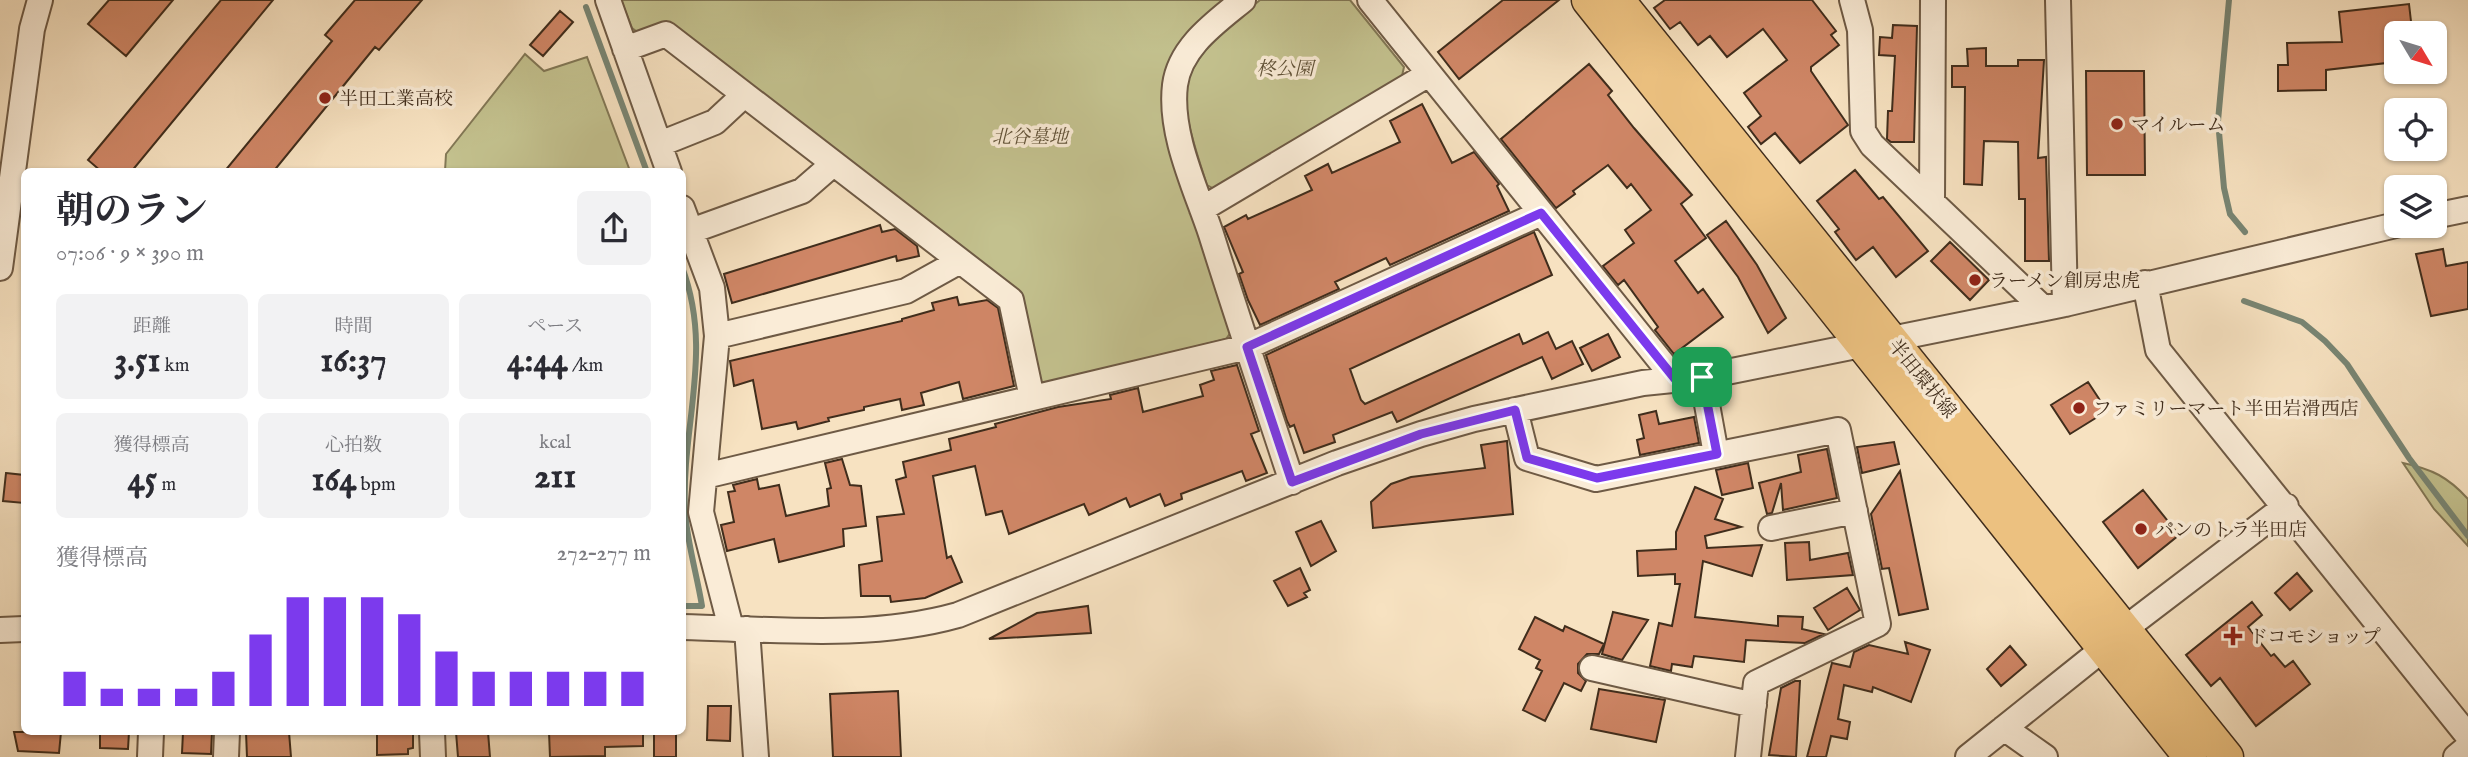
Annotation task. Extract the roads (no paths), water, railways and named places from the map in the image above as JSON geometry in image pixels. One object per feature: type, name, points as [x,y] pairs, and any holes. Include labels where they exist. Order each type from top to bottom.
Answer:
[{"type":"main road","name":"半田環状線","points":[[1588,0],[1877,342],[2114,639],[2228,757]]},
{"type":"main road","name":"半田環状線","points":[[1627,3],[1877,342]]},
{"type":"main road","name":"半田環状線","points":[[2114,639],[2190,757]]},
{"type":"street","points":[[1,252],[11,112],[40,0]]},
{"type":"street","points":[[608,0],[669,168]]},
{"type":"street","points":[[1243,0],[1202,33],[1186,56],[1175,83],[1174,112],[1202,209],[1292,482]]},
{"type":"street","points":[[1370,0],[1675,379]]},
{"type":"street","points":[[1852,0],[1860,30],[1863,131],[1872,145],[1932,201],[2054,306]]},
{"type":"street","points":[[1932,201],[1933,0]]},
{"type":"street","points":[[2054,306],[2058,0]]},
{"type":"street","points":[[625,49],[666,34],[1011,300],[1032,398]]},
{"type":"street","points":[[1202,209],[1430,74]]},
{"type":"street","points":[[660,144],[715,122],[744,95]]},
{"type":"street","points":[[691,231],[802,191],[833,164]]},
{"type":"street","points":[[2447,213],[2468,209]]},
{"type":"street","points":[[705,476],[1247,347],[1541,213]]},
{"type":"street","points":[[686,218],[712,288],[717,336],[701,512],[739,628],[756,757]]},
{"type":"street","points":[[686,627],[853,630],[925,624],[958,615],[1292,482],[1421,434],[1515,410],[1643,383],[1702,377],[2054,306],[2384,228]]},
{"type":"street","points":[[717,336],[906,291],[960,261]]},
{"type":"street","points":[[2145,283],[2158,350],[2286,506],[2468,736]]},
{"type":"street","points":[[1702,377],[1717,454]]},
{"type":"street","points":[[1515,410],[1527,458],[1597,478],[1838,430],[1878,624],[1756,683],[1748,757]]},
{"type":"street","points":[[1968,757],[2114,639],[2286,506]]},
{"type":"street","points":[[1771,527],[1854,511]]},
{"type":"street","points":[[0,630],[21,629]]},
{"type":"street","points":[[1592,668],[1754,705]]},
{"type":"street","points":[[2004,727],[2045,757]]},
{"type":"street","points":[[150,757],[151,735]]},
{"type":"street","points":[[226,757],[227,735]]},
{"type":"street","points":[[432,735],[433,757]]},
{"type":"street","points":[[2456,757],[2468,747]]},
{"type":"waterway","points":[[2229,0],[2218,121],[2224,188],[2230,214],[2245,232]]},
{"type":"waterway","points":[[586,7],[646,168]]},
{"type":"waterway","points":[[686,281],[695,329],[696,359],[686,464]]},
{"type":"waterway","points":[[2244,301],[2302,322],[2347,364],[2409,458],[2468,536]]},
{"type":"waterway","points":[[686,519],[702,606],[686,606]]},
{"type":"place","name":"半田工業高校","points":[[325,98]]},
{"type":"place","name":"マイルーム","points":[[2117,124]]},
{"type":"place","name":"ラーメン創房忠虎","points":[[1975,280]]},
{"type":"place","name":"ファミリーマート半田岩滑西店","points":[[2079,408]]},
{"type":"place","name":"パンのトラ半田店","points":[[2141,529]]},
{"type":"place","name":"ドコモショップ","points":[[2233,636]]},
{"type":"park label","name":"柊公園","points":[[1285,68]]},
{"type":"park label","name":"北谷墓地","points":[[1030,136]]}]
